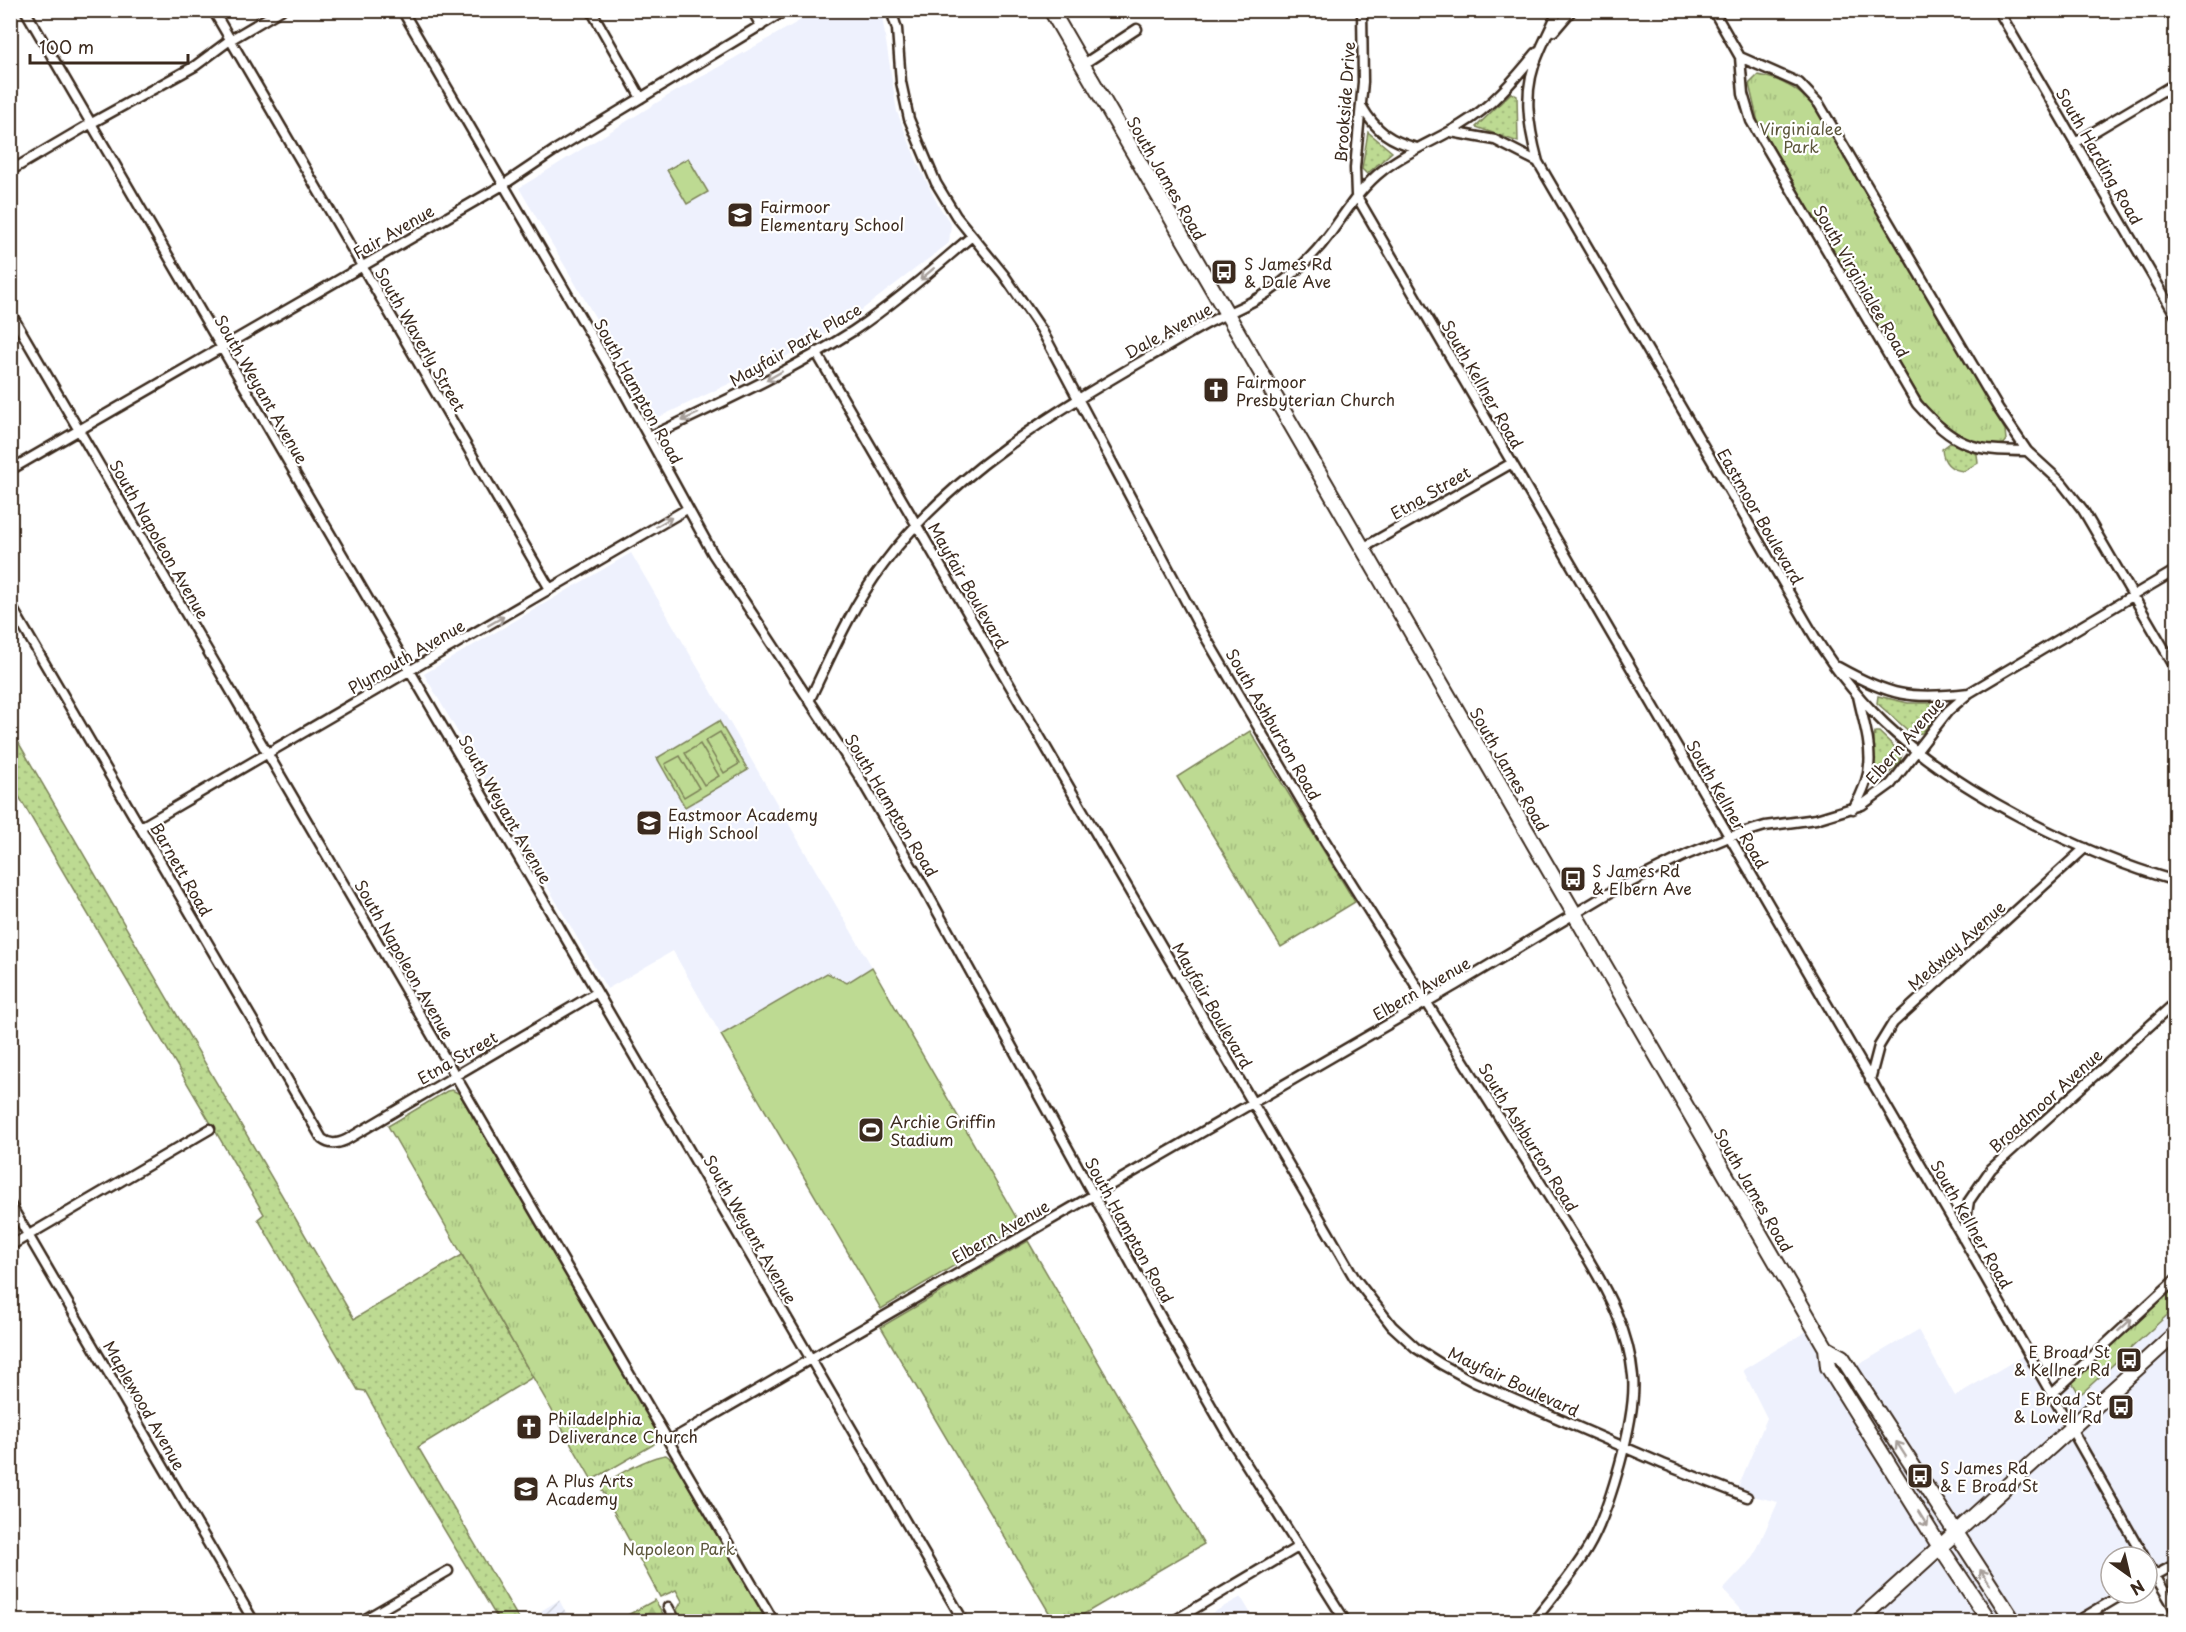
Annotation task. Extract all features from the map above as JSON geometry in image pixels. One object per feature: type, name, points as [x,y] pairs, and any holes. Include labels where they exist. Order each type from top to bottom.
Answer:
[{"type":"main road","name":"South James Road","points":[[1051,10],[1826,1348],[1842,1357],[2014,1622]]},
{"type":"main road","points":[[1857,1622],[2175,1333]]},
{"type":"main road","points":[[1826,1348],[1828,1367],[1940,1547],[1990,1622]]},
{"type":"street","name":"South Weyant Avenue","points":[[25,10],[964,1622]]},
{"type":"street","name":"South Waverly Street","points":[[213,10],[550,589]]},
{"type":"street","points":[[10,171],[90,123],[195,66],[230,40],[281,10]]},
{"type":"street","name":"South Hampton Road","points":[[402,10],[649,437],[687,509],[859,776],[959,948],[1224,1427],[1346,1622]]},
{"type":"street","points":[[591,10],[641,98]]},
{"type":"street","points":[[752,10],[761,26]]},
{"type":"street","name":"Fair Avenue","points":[[10,470],[503,185],[555,150],[786,10]]},
{"type":"street","name":"South Ashburton Road","points":[[891,10],[897,29],[901,82],[913,132],[936,183],[972,236],[1015,288],[1041,328],[1200,626],[1326,841],[1587,1257],[1621,1323],[1634,1378],[1630,1418],[1623,1446]]},
{"type":"street","name":"Brookside Drive","points":[[1356,195],[1355,168],[1362,107],[1362,10]]},
{"type":"street","name":"Eastmoor Boulevard","points":[[1558,10],[1530,76],[1528,123],[1538,162],[1806,622],[1833,664],[1858,696],[1916,751],[2020,817],[2085,848],[2175,881]]},
{"type":"street","name":"Dale Avenue","points":[[809,701],[862,596],[883,564],[917,525],[991,458],[1137,364],[1268,292],[1308,260],[1356,195],[1382,170],[1417,148],[1450,132],[1483,110],[1522,70],[1572,10]]},
{"type":"street","name":"South Virginialee Road","points":[[1713,10],[1740,57],[1743,94],[1751,121],[1917,404],[1941,431],[1966,443],[1992,452],[2027,451]]},
{"type":"street","name":"South Harding Road","points":[[1998,10],[2175,316]]},
{"type":"street","points":[[1082,65],[1137,29]]},
{"type":"street","points":[[1740,57],[1799,83],[1819,104],[1998,408],[2027,451],[2069,492],[2175,669]]},
{"type":"street","points":[[2075,143],[2175,83]]},
{"type":"street","points":[[1362,107],[1373,125],[1386,137],[1417,148]]},
{"type":"street","points":[[1450,132],[1495,140],[1538,162]]},
{"type":"street","name":"South Kellner Road","points":[[1356,195],[1730,837],[2137,1545]]},
{"type":"street","name":"Mayfair Park Place","points":[[649,437],[761,384],[853,330],[900,297],[972,236]]},
{"type":"street","name":"South Napoleon Avenue","points":[[10,312],[774,1622]]},
{"type":"street","name":"Mayfair Boulevard","points":[[816,352],[1354,1277],[1392,1326],[1416,1348],[1466,1378],[1747,1497]]},
{"type":"street","name":"Etna Street","points":[[1363,548],[1512,463]]},
{"type":"street","name":"Plymouth Avenue","points":[[141,827],[687,509]]},
{"type":"street","name":"Elbern Avenue","points":[[669,1441],[1252,1101],[1651,872],[1730,837],[1765,826],[1816,819],[1853,809],[1882,792],[1948,711],[1969,693],[2175,570]]},
{"type":"street","name":"Barnett Road","points":[[10,604],[322,1139],[333,1144]]},
{"type":"street","points":[[1833,664],[1873,686],[1912,697],[1969,693]]},
{"type":"street","points":[[1853,809],[1866,789],[1870,768],[1868,743],[1858,696]]},
{"type":"street","name":"Medway Avenue","points":[[1870,1080],[1879,1046],[1893,1023],[2085,848]]},
{"type":"street","name":"Etna Street","points":[[333,1144],[346,1140],[596,993]]},
{"type":"street","name":"Broadmoor Avenue","points":[[1962,1238],[1969,1201],[1990,1169],[2175,1002]]},
{"type":"street","points":[[10,1246],[210,1129]]},
{"type":"street","name":"Maplewood Avenue","points":[[10,1204],[255,1622]]},
{"type":"street","points":[[2052,1394],[2175,1279]]},
{"type":"street","points":[[1533,1622],[1588,1548],[1603,1516],[1623,1446]]},
{"type":"street","points":[[1172,1622],[1298,1547]]},
{"type":"street","points":[[2159,1573],[2175,1564]]},
{"type":"street","points":[[360,1622],[448,1571]]},
{"type":"street","points":[[2159,1589],[2175,1611]]},
{"type":"street","points":[[2076,1622],[2105,1605]]},
{"type":"street","points":[[668,1607],[676,1622]]},
{"type":"shaded area","name":"Fairmoor Elementary School","points":[[817,11],[879,11],[882,16],[897,112],[918,164],[938,205],[951,224],[949,243],[851,318],[787,356],[655,419],[519,188],[666,97]]},
{"type":"shaded area","name":"Eastmoor Academy High School","points":[[631,553],[872,967],[847,983],[827,974],[721,1035],[673,951],[607,989],[424,674]]},
{"type":"shaded area","points":[[2175,1308],[2175,1564],[2159,1573],[2159,1545],[2099,1545],[2100,1605],[2070,1621],[1752,1621],[1723,1590],[1753,1558],[1778,1502],[1736,1492],[1767,1418],[1743,1370],[1815,1326],[1843,1374],[1918,1330],[1955,1396],[2031,1351],[2051,1382],[2072,1382],[2074,1388],[2082,1393]]},
{"type":"shaded area","points":[[1241,1597],[1255,1621],[1198,1621]]},
{"type":"shaded area","points":[[559,1600],[569,1618],[563,1621],[547,1621],[541,1611]]},
{"type":"green space","name":"Virginialee Park","points":[[1758,75],[1777,80],[1794,89],[1821,115],[2005,430],[2006,440],[2003,444],[1980,445],[1968,440],[1945,425],[1920,398],[1758,122],[1749,84]]},
{"type":"green space","points":[[1511,93],[1517,96],[1518,142],[1476,127]]},
{"type":"green space","points":[[1368,132],[1392,152],[1367,174],[1362,169]]},
{"type":"green space","points":[[688,158],[708,192],[687,204],[667,170]]},
{"type":"green space","points":[[1950,443],[1977,454],[1978,463],[1964,471],[1951,467],[1944,458],[1942,449]]},
{"type":"green space","points":[[1878,696],[1908,703],[1939,703],[1942,709],[1922,733],[1912,734],[1877,703]]},
{"type":"green space","points":[[719,721],[748,770],[685,807],[657,758]]},
{"type":"green space","points":[[10,728],[354,1319],[462,1255],[533,1377],[418,1447],[520,1621],[499,1621],[409,1471],[365,1391],[358,1390],[258,1219],[264,1214],[11,783]]},
{"type":"green space","points":[[1250,731],[1355,902],[1281,947],[1177,777]]},
{"type":"green space","points":[[720,732],[739,764],[724,773],[705,741]]},
{"type":"green space","points":[[1875,732],[1879,732],[1902,754],[1900,762],[1876,786],[1873,781]]},
{"type":"green space","points":[[700,744],[719,776],[704,785],[685,753]]},
{"type":"green space","points":[[680,756],[699,788],[684,797],[665,764]]},
{"type":"green space","name":"Archie Griffin Stadium","points":[[872,967],[1021,1226],[881,1309],[721,1035],[827,973],[847,983]]},
{"type":"green space","points":[[452,1090],[460,1094],[657,1431],[657,1441],[653,1445],[592,1480],[388,1126]]},
{"type":"green space","points":[[1028,1241],[1204,1544],[1072,1621],[1054,1621],[881,1327]]},
{"type":"green space","points":[[2175,1284],[2175,1308],[2082,1393],[2078,1392],[2072,1382]]},
{"type":"green space","name":"Napoleon Park","points":[[666,1455],[674,1461],[768,1621],[682,1621],[677,1610],[682,1601],[676,1590],[660,1597],[602,1490],[611,1480],[630,1468]]},
{"type":"green space","points":[[655,1600],[667,1621],[617,1621]]},
{"type":"place","name":"Fairmoor Elementary School","points":[[740,215]]},
{"type":"place","name":"S James Rd & Dale Ave","points":[[1224,272]]},
{"type":"place","name":"Fairmoor Presbyterian Church","points":[[1216,390]]},
{"type":"place","name":"Eastmoor Academy High School","points":[[649,823]]},
{"type":"place","name":"S James Rd & Elbern Ave","points":[[1573,879]]},
{"type":"place","name":"Archie Griffin Stadium","points":[[871,1130]]},
{"type":"place","name":"E Broad St & Kellner Rd","points":[[2129,1360]]},
{"type":"place","name":"E Broad St & Lowell Rd","points":[[2121,1407]]},
{"type":"place","name":"Philadelphia Deliverance Church","points":[[529,1427]]},
{"type":"place","name":"S James Rd & E Broad St","points":[[1920,1476]]},
{"type":"place","name":"A Plus Arts Academy","points":[[526,1489]]}]
